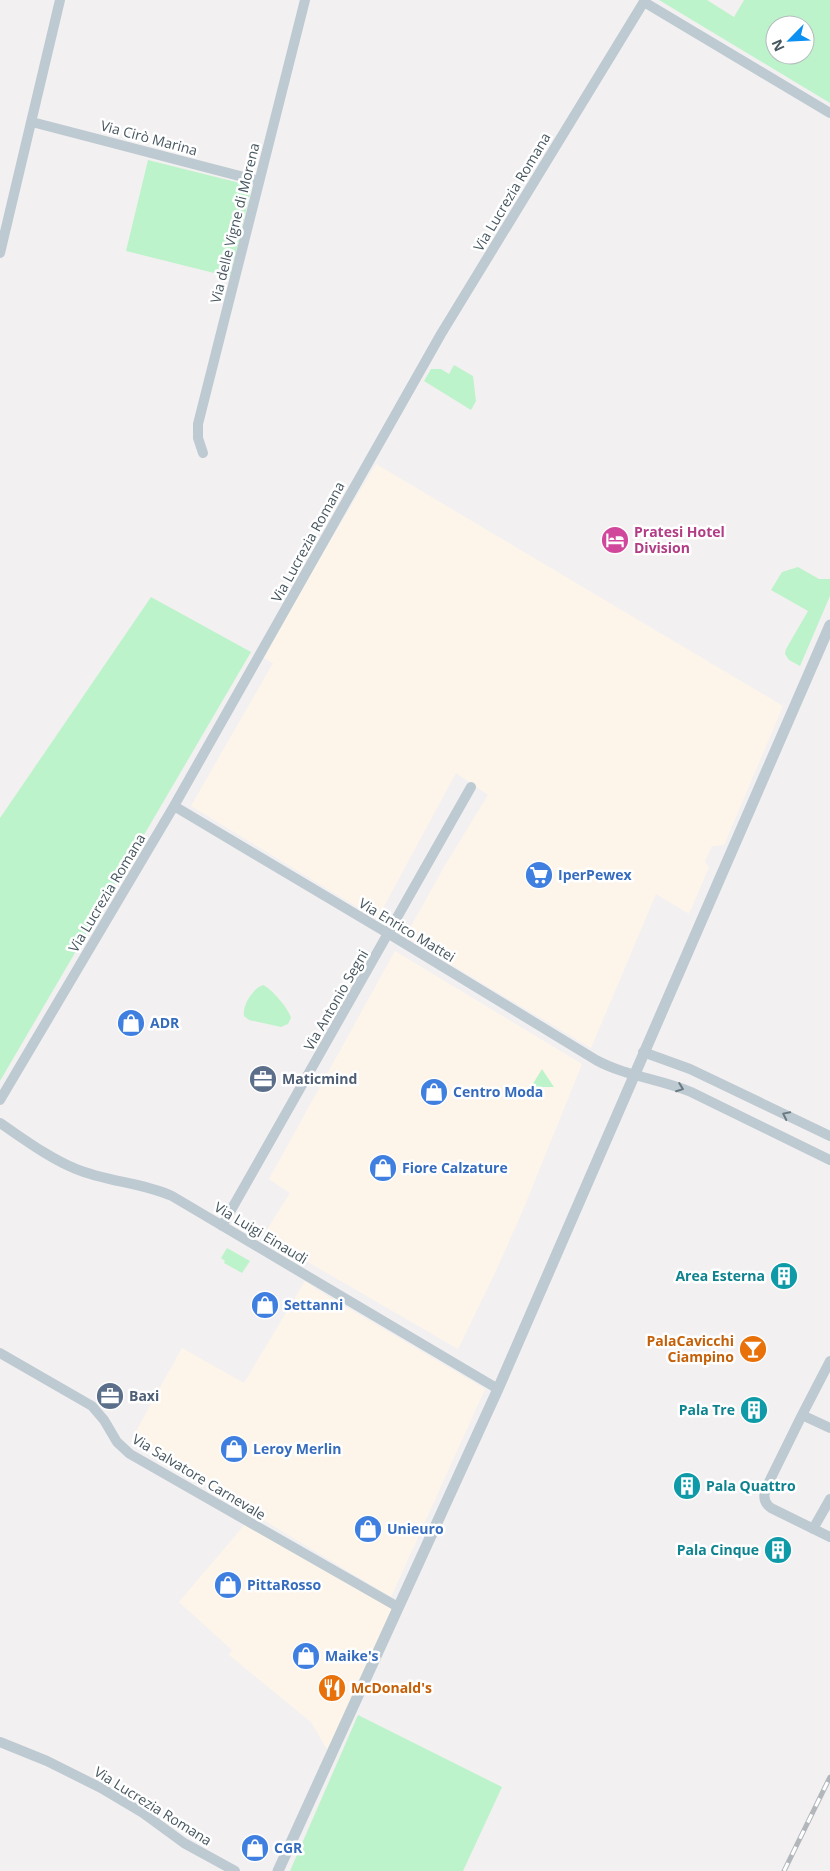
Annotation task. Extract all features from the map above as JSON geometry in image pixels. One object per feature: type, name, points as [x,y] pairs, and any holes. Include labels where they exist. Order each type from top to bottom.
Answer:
[{"type":"street","points":[[0,253],[60,0]]},
{"type":"street","name":"Via delle Vigne di Morena","points":[[203,453],[198,438],[198,428],[305,0]]},
{"type":"street","points":[[644,1],[830,113]]},
{"type":"street","name":"Via Lucrezia Romana","points":[[0,1100],[174,806],[441,334],[644,1]]},
{"type":"street","name":"Via Cirò Marina","points":[[32,122],[259,181]]},
{"type":"street","points":[[278,1871],[498,1389],[631,1074],[643,1052],[830,625]]},
{"type":"street","name":"Via Antonio Segni","points":[[222,1226],[471,787]]},
{"type":"street","name":"Via Enrico Mattei","points":[[174,806],[596,1060],[631,1074],[670,1084],[691,1092],[830,1160]]},
{"type":"street","points":[[643,1052],[690,1069],[830,1136]]},
{"type":"street","name":"Via Luigi Einaudi","points":[[0,1123],[68,1166],[84,1172],[162,1192],[498,1389]]},
{"type":"street","name":"Via Salvatore Carnevale","points":[[0,1353],[92,1406],[104,1420],[117,1442],[130,1454],[398,1608]]},
{"type":"street","points":[[830,1360],[766,1488],[764,1496],[771,1508],[830,1537]]},
{"type":"street","points":[[802,1415],[830,1428]]},
{"type":"street","points":[[813,1529],[830,1499]]},
{"type":"street","name":"Via Lucrezia Romana","points":[[0,1742],[47,1760],[101,1788],[143,1812],[184,1843],[235,1871]]},
{"type":"shaded area","points":[[376,464],[783,706],[724,845],[712,846],[705,862],[709,867],[689,914],[656,894],[591,1048],[405,937],[444,867],[488,795],[456,773],[377,919],[191,806],[273,663],[264,658],[284,619]]},
{"type":"shaded area","points":[[395,951],[582,1064],[523,1210],[458,1349],[263,1236],[290,1193],[269,1179]]},
{"type":"shaded area","points":[[305,1281],[485,1389],[391,1597],[131,1440],[182,1348],[244,1383]]},
{"type":"shaded area","points":[[246,1523],[393,1609],[328,1751],[311,1722],[229,1655],[232,1650],[179,1602]]},
{"type":"green space","points":[[659,0],[707,0],[734,17],[744,0],[830,0],[830,103],[767,65],[815,65],[815,15],[765,15],[765,64]]},
{"type":"green space","points":[[148,160],[252,186],[230,277],[126,251]]},
{"type":"green space","points":[[454,365],[473,376],[476,401],[471,410],[424,381],[431,369],[441,369],[449,374]]},
{"type":"green space","points":[[798,567],[819,579],[830,579],[830,596],[800,666],[789,660],[785,654],[808,611],[771,590],[782,572]]},
{"type":"green space","points":[[151,597],[251,652],[0,1081],[0,818]]},
{"type":"green space","points":[[263,985],[275,995],[290,1014],[291,1018],[288,1024],[281,1027],[249,1020],[244,1016],[249,998]]},
{"type":"green space","points":[[542,1069],[554,1087],[531,1087]]},
{"type":"green space","points":[[227,1248],[250,1261],[242,1273],[224,1263],[225,1261],[221,1258]]},
{"type":"green space","points":[[358,1715],[502,1787],[463,1871],[290,1871]]},
{"type":"railway","points":[[784,1871],[830,1777]]},
{"type":"place","name":"Pratesi Hotel Division","points":[[615,540]]},
{"type":"place","name":"IperPewex","points":[[539,875]]},
{"type":"place","name":"ADR","points":[[131,1023]]},
{"type":"place","name":"Maticmind","points":[[263,1079]]},
{"type":"place","name":"Centro Moda","points":[[434,1092]]},
{"type":"place","name":"Fiore Calzature","points":[[383,1168]]},
{"type":"place","name":"Area Esterna","points":[[784,1276]]},
{"type":"place","name":"Settanni","points":[[265,1305]]},
{"type":"place","name":"PalaCavicchi Ciampino","points":[[753,1349]]},
{"type":"place","name":"Baxi","points":[[110,1396]]},
{"type":"place","name":"Pala Tre","points":[[754,1410]]},
{"type":"place","name":"Leroy Merlin","points":[[234,1449]]},
{"type":"place","name":"Pala Quattro","points":[[687,1486]]},
{"type":"place","name":"Unieuro","points":[[368,1529]]},
{"type":"place","name":"Pala Cinque","points":[[778,1550]]},
{"type":"place","name":"PittaRosso","points":[[228,1585]]},
{"type":"place","name":"Maike's","points":[[306,1656]]},
{"type":"place","name":"McDonald's","points":[[332,1688]]},
{"type":"place","name":"CGR","points":[[255,1848]]}]
